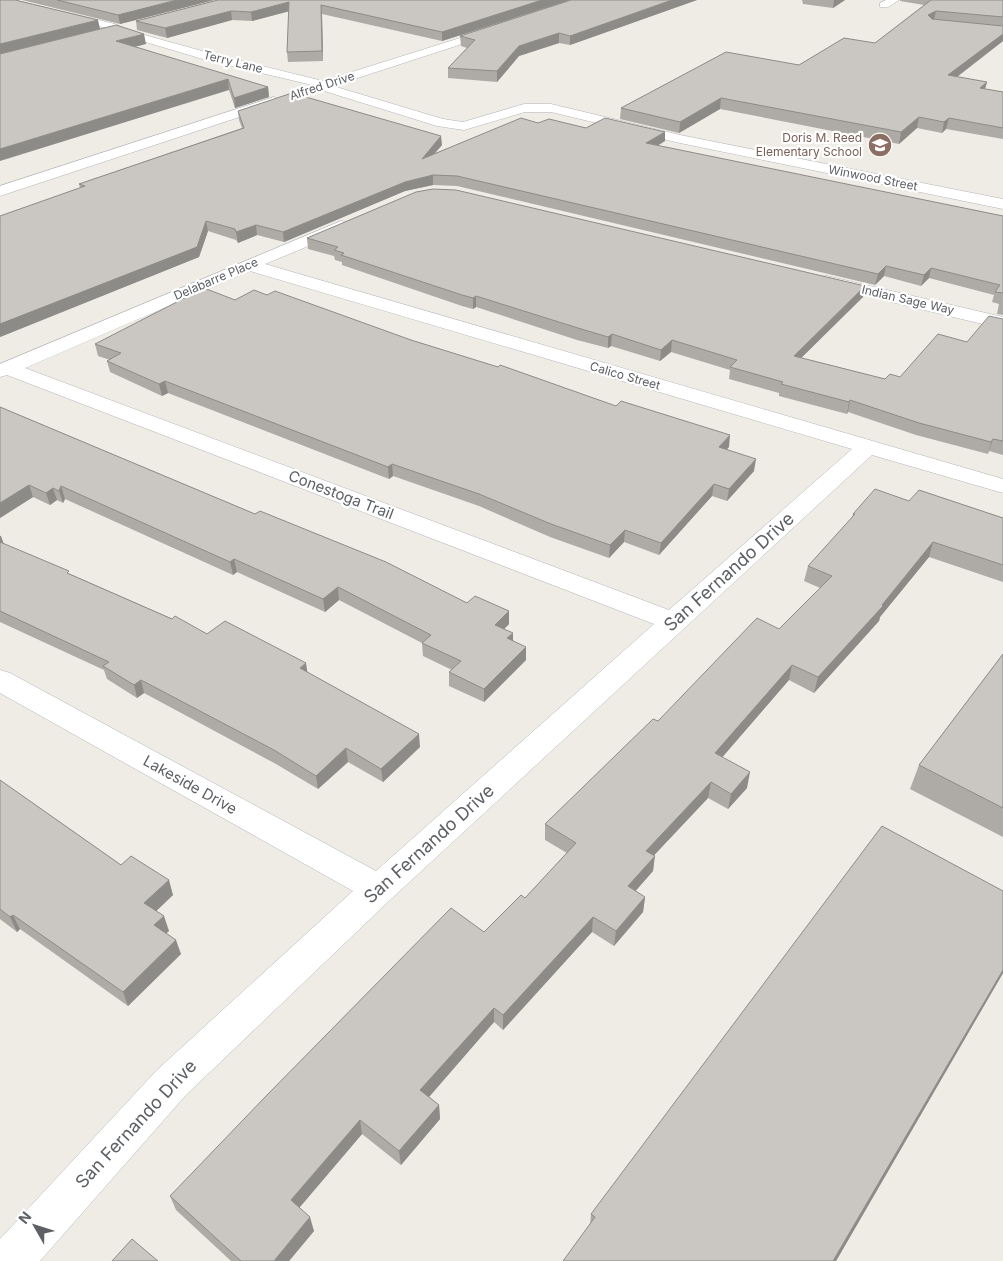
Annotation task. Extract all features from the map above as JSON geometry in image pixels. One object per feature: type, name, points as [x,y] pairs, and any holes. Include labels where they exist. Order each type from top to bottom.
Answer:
[{"type":"street","name":"Terry Lane","points":[[0,0],[111,26],[210,57],[312,81],[334,92],[442,123],[464,126],[524,108],[537,107]]},
{"type":"street","points":[[884,5],[894,0]]},
{"type":"street","name":"Alfred Drive","points":[[303,92],[511,24]]},
{"type":"street","points":[[101,34],[139,25]]},
{"type":"street","name":"Alfred Drive","points":[[0,191],[284,98]]},
{"type":"street","name":"Winwood Street","points":[[537,107],[680,139],[1003,204]]},
{"type":"street","name":"Delabarre Place","points":[[4,369],[358,219]]},
{"type":"street","name":"Calico Street","points":[[248,265],[1003,486]]},
{"type":"street","name":"Indian Sage Way","points":[[811,277],[1003,323]]},
{"type":"street","name":"Conestoga Trail","points":[[4,369],[674,622]]},
{"type":"street","name":"San Fernando Drive","points":[[10,1261],[171,1084],[379,889],[867,447]]},
{"type":"street","name":"Lakeside Drive","points":[[0,680],[379,889]]},
{"type":"building","points":[[0,0],[15,0],[98,20],[0,44]]},
{"type":"building","points":[[57,0],[177,0],[118,15]]},
{"type":"building","points":[[218,0],[542,0],[442,32],[321,5],[322,51],[287,52],[289,2],[251,12],[231,11],[165,28],[136,21]]},
{"type":"building","points":[[571,0],[672,0],[570,36],[559,33],[519,46],[497,71],[448,68],[475,40],[460,36]]},
{"type":"building","points":[[931,0],[1003,0],[1003,17],[936,11],[928,15],[932,19],[1003,26],[1003,34],[948,75],[987,82],[980,88],[1003,92],[1003,128],[949,118],[944,122],[919,117],[901,132],[721,98],[680,122],[621,108],[726,52],[799,65],[844,38],[875,43]]},
{"type":"building","points":[[116,25],[144,34],[116,41],[268,87],[234,98],[228,79],[0,149],[0,54]]},
{"type":"building","points":[[292,93],[441,136],[422,159],[521,118],[538,123],[549,119],[586,128],[605,118],[665,132],[646,143],[1003,216],[1003,293],[995,292],[1000,285],[931,268],[924,275],[886,266],[878,274],[457,176],[433,175],[405,182],[283,232],[256,225],[236,232],[235,229],[206,221],[197,247],[0,324],[0,216],[85,186],[79,184],[244,128],[238,111]]},
{"type":"building","points":[[433,189],[456,190],[865,286],[794,356],[885,379],[890,374],[900,377],[938,334],[967,342],[989,316],[1003,319],[1003,441],[993,439],[991,442],[919,423],[850,400],[849,402],[781,384],[783,382],[730,367],[737,360],[672,340],[661,350],[612,334],[608,337],[476,296],[473,298],[462,295],[341,255],[344,253],[334,250],[338,247],[307,238],[416,192]]},
{"type":"building","points":[[204,288],[235,300],[254,290],[267,295],[275,291],[411,340],[498,367],[500,365],[616,406],[621,401],[730,435],[719,447],[756,459],[729,489],[714,484],[661,543],[625,530],[610,545],[551,524],[479,494],[392,464],[388,467],[165,381],[159,384],[107,361],[121,353],[95,344]]},
{"type":"building","points":[[0,407],[255,514],[260,511],[386,562],[467,603],[475,596],[509,611],[495,625],[513,633],[507,638],[526,647],[484,689],[449,672],[461,661],[422,643],[431,635],[338,587],[323,599],[234,559],[230,562],[61,486],[59,491],[53,488],[46,493],[29,485],[0,503]]},
{"type":"building","points":[[875,489],[909,501],[919,490],[1003,518],[1003,565],[933,542],[883,606],[818,677],[792,665],[715,753],[750,772],[731,794],[711,782],[646,851],[655,856],[628,886],[645,897],[616,931],[593,917],[503,1015],[494,1008],[420,1090],[439,1105],[399,1151],[360,1120],[291,1200],[310,1217],[274,1261],[241,1261],[170,1196],[451,908],[484,932],[521,895],[525,898],[576,843],[545,824],[653,719],[658,721],[757,618],[779,629],[832,576],[808,566]]},
{"type":"building","points":[[0,542],[69,571],[67,573],[172,619],[175,616],[207,634],[225,621],[306,663],[300,668],[419,734],[381,769],[346,748],[316,776],[274,750],[141,680],[134,685],[103,666],[109,662],[0,611]]},
{"type":"building","points":[[1003,654],[1003,808],[919,765]]},
{"type":"building","points":[[0,780],[121,865],[131,856],[169,880],[144,903],[164,916],[154,925],[176,940],[123,992],[13,915],[10,917],[0,909]]},
{"type":"building","points":[[882,826],[1003,891],[1003,970],[833,1261],[563,1261],[595,1217],[591,1214]]},
{"type":"building","points":[[132,1239],[158,1261],[112,1261]]},
{"type":"place","name":"Doris M. Reed Elementary School","points":[[880,145]]}]
